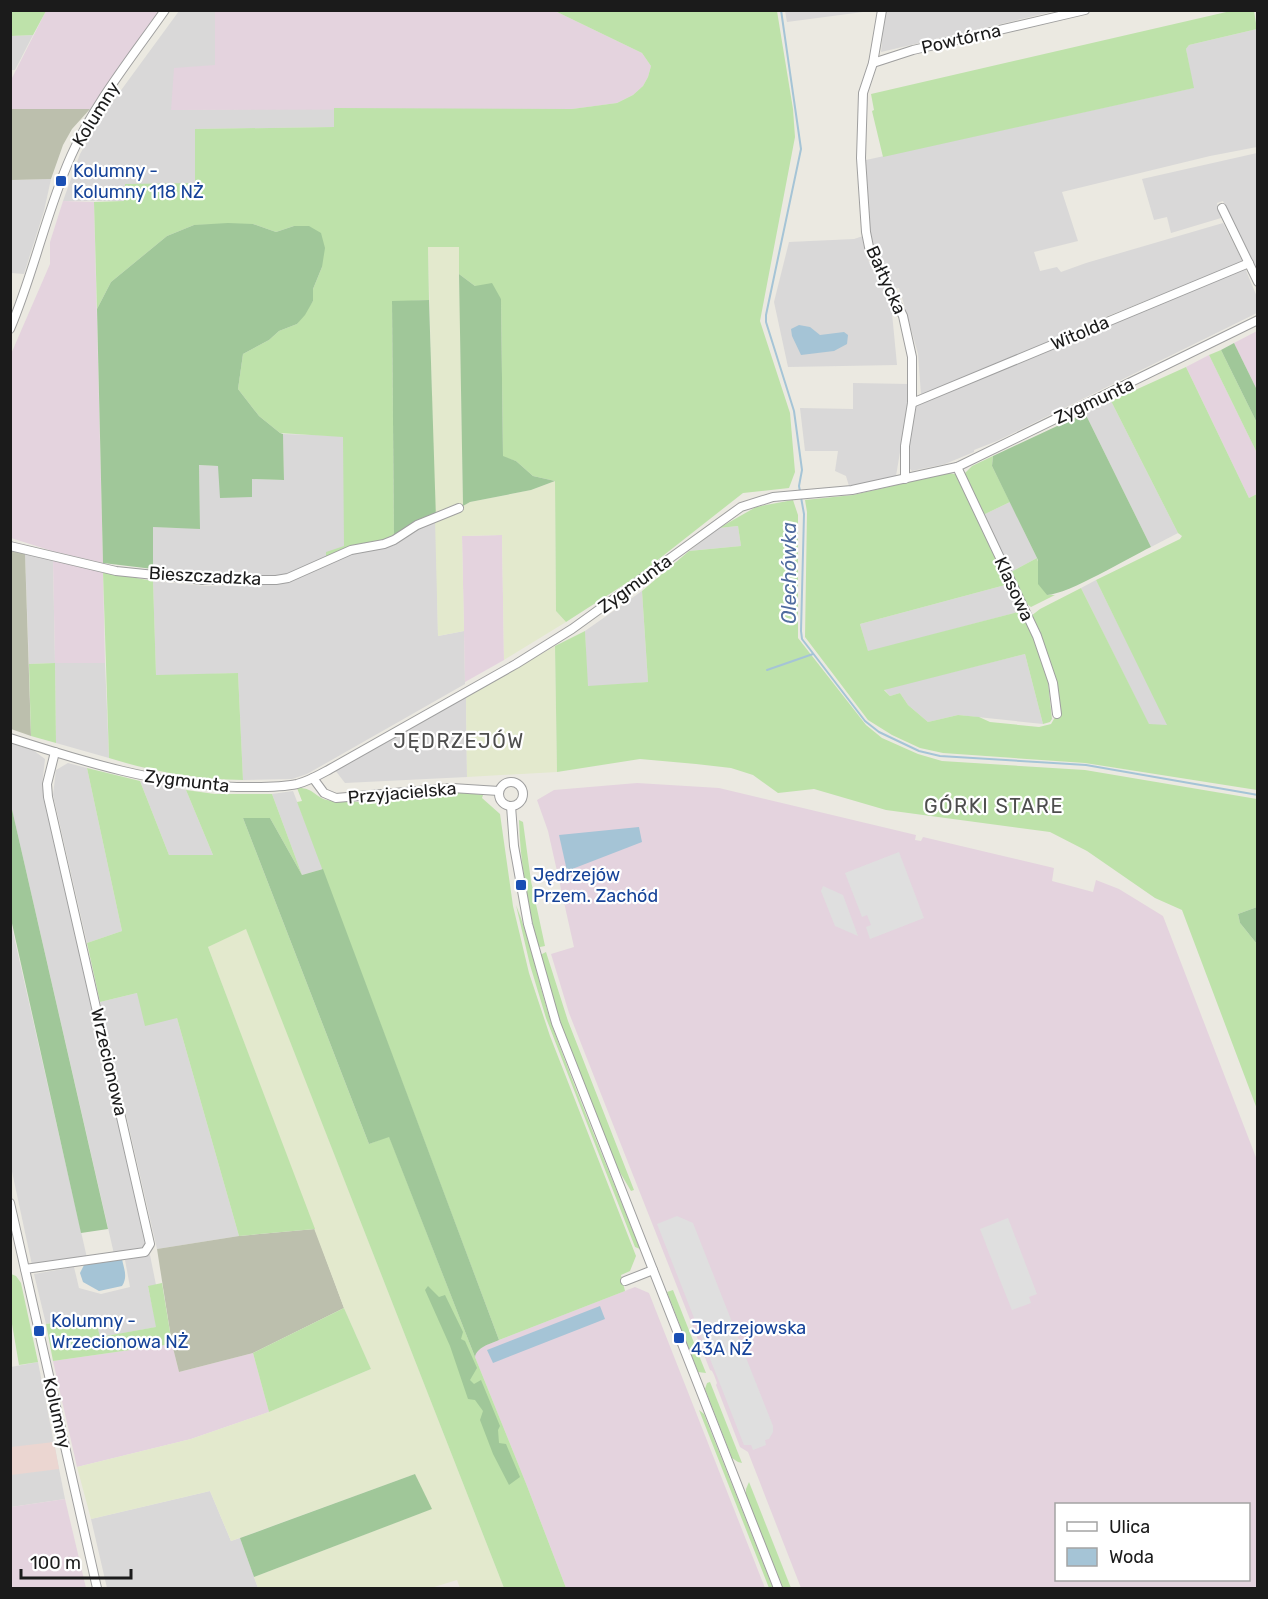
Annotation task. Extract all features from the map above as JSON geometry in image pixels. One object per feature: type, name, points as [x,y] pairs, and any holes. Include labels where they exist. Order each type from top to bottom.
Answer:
[{"type":"street","name":"Kolumny","points":[[10,329],[31,276],[64,171],[76,144],[96,110],[165,10]]},
{"type":"street","name":"Bałtycka","points":[[882,10],[873,63],[863,93],[861,158],[869,246],[903,316],[909,336],[913,376],[912,403],[905,446],[905,479]]},
{"type":"street","name":"Powtórna","points":[[873,63],[913,50],[1085,10]]},
{"type":"street","points":[[1222,208],[1257,282]]},
{"type":"street","name":"Witolda","points":[[912,403],[1249,263]]},
{"type":"street","name":"Zygmunta","points":[[10,738],[118,771],[200,785],[250,787],[297,784],[313,778],[516,664],[564,634],[636,584],[732,512],[761,499],[852,490],[957,467],[1257,320]]},
{"type":"street","name":"Klasowa","points":[[957,467],[1037,636],[1053,683],[1057,714]]},
{"type":"street","name":"Bieszczadzka","points":[[10,546],[116,571],[203,580],[276,580],[288,578],[351,550],[394,540],[417,525],[459,508]]},
{"type":"street","name":"Wrzecionowa","points":[[25,1269],[145,1252],[150,1244],[48,797],[47,784],[55,752]]},
{"type":"street","name":"Przyjacielska","points":[[313,778],[324,793],[336,798],[452,788],[499,791]]},
{"type":"street","points":[[514,782],[523,792],[522,798],[518,804],[511,806],[502,802],[499,791],[502,785],[514,782]]},
{"type":"street","points":[[511,806],[514,846],[526,914],[546,992],[560,1034],[778,1588]]},
{"type":"street","name":"Kolumny","points":[[10,1203],[96,1588]]},
{"type":"street","points":[[625,1281],[653,1270]]},
{"type":"shaded area","points":[[46,10],[159,11],[90,109],[11,109],[11,80]]},
{"type":"shaded area","points":[[878,10],[787,22],[785,11]]},
{"type":"shaded area","points":[[179,11],[215,11],[215,65],[171,110],[334,108],[334,127],[195,129],[195,184],[126,184],[124,201],[63,201],[80,154],[100,119]]},
{"type":"shaded area","points":[[215,11],[555,11],[642,53],[651,66],[643,86],[633,95],[617,103],[572,109],[171,110],[174,68],[215,65]]},
{"type":"shaded area","points":[[885,11],[1056,11],[881,52]]},
{"type":"shaded area","points":[[1257,29],[1257,147],[1062,192],[1078,241],[1034,252],[1040,271],[1057,267],[1061,272],[1223,223],[1243,262],[1080,327],[1081,330],[921,395],[918,354],[899,288],[894,289],[869,236],[866,160],[1193,88],[1186,49],[1189,45]]},
{"type":"shaded area","points":[[33,35],[15,70],[11,70],[11,36]]},
{"type":"shaded area","points":[[11,109],[90,109],[72,129],[63,145],[51,179],[11,180]]},
{"type":"shaded area","points":[[1257,153],[1257,272],[1223,201],[1217,203],[1221,218],[1171,233],[1167,217],[1154,220],[1142,179]]},
{"type":"shaded area","points":[[51,179],[44,211],[24,274],[11,273],[10,180]]},
{"type":"shaded area","points":[[63,201],[94,202],[103,563],[11,538],[11,354],[50,264],[50,242]]},
{"type":"shaded area","points":[[863,236],[869,262],[872,262],[896,312],[892,313],[897,365],[788,367],[774,302],[789,242],[854,239]]},
{"type":"shaded area","points":[[428,246],[459,246],[463,506],[470,502],[531,490],[555,481],[556,611],[566,622],[504,660],[502,535],[462,536],[464,631],[438,636]]},
{"type":"shaded area","points":[[1245,268],[1257,297],[1257,313],[974,452],[945,464],[912,471],[910,469],[909,439],[916,406]]},
{"type":"shaded area","points":[[1257,331],[1257,390],[1234,343]]},
{"type":"shaded area","points":[[1209,355],[1257,453],[1257,494],[1249,498],[1186,367]]},
{"type":"shaded area","points":[[853,383],[909,384],[896,476],[849,486],[846,476],[835,471],[838,451],[805,451],[800,408],[853,409]]},
{"type":"shaded area","points":[[1111,401],[1178,533],[1151,547],[1085,413]]},
{"type":"shaded area","points":[[283,434],[344,436],[344,546],[436,519],[438,636],[464,631],[465,684],[307,774],[292,779],[243,780],[238,673],[156,676],[153,581],[206,586],[274,584],[286,578],[207,575],[153,569],[153,527],[200,528],[199,465],[218,466],[251,497],[252,479],[284,480]]},
{"type":"shaded area","points":[[1010,502],[1037,558],[1011,572],[983,515]]},
{"type":"shaded area","points":[[738,526],[741,546],[689,551],[719,528]]},
{"type":"shaded area","points":[[502,535],[504,660],[465,682],[462,536]]},
{"type":"shaded area","points":[[11,550],[25,554],[31,736],[11,729]]},
{"type":"shaded area","points":[[25,554],[53,560],[55,663],[29,664]]},
{"type":"shaded area","points":[[53,560],[103,572],[105,663],[55,663]]},
{"type":"shaded area","points":[[1096,580],[1168,725],[1149,725],[1081,588]]},
{"type":"shaded area","points":[[1009,584],[1022,611],[868,652],[860,624]]},
{"type":"shaded area","points":[[642,591],[648,682],[587,687],[585,631]]},
{"type":"shaded area","points":[[555,646],[557,772],[467,777],[466,697]]},
{"type":"shaded area","points":[[1025,654],[1043,724],[958,715],[928,722],[908,705],[900,693],[890,696],[884,689]]},
{"type":"shaded area","points":[[55,663],[105,663],[109,758],[56,743]]},
{"type":"shaded area","points":[[466,697],[467,777],[345,783],[335,770]]},
{"type":"shaded area","points":[[10,743],[33,750],[45,759],[42,786],[148,1245],[144,1249],[114,1254],[11,805]]},
{"type":"shaded area","points":[[68,763],[87,768],[122,931],[87,943],[53,795],[56,770]]},
{"type":"shaded area","points":[[140,781],[186,790],[213,855],[169,855]]},
{"type":"shaded area","points":[[637,783],[719,788],[916,835],[915,840],[921,841],[923,837],[1054,868],[1052,881],[1093,892],[1096,880],[1119,889],[1163,916],[1257,1160],[1257,1588],[801,1588],[748,1452],[740,1447],[714,1375],[710,1370],[569,1013],[551,954],[574,947],[548,831],[537,800],[554,790]]},
{"type":"shaded area","points":[[293,791],[323,869],[302,875],[272,794]]},
{"type":"shaded area","points":[[899,852],[924,918],[870,939],[866,927],[871,925],[867,915],[862,917],[845,873]]},
{"type":"shaded area","points":[[823,886],[843,895],[858,936],[835,926],[821,891]]},
{"type":"shaded area","points":[[10,919],[87,1258],[32,1265],[11,1167]]},
{"type":"shaded area","points":[[246,928],[504,1588],[460,1588],[457,1580],[431,1588],[258,1588],[254,1577],[431,1509],[415,1474],[231,1541],[210,1491],[91,1519],[77,1467],[191,1439],[269,1412],[371,1369],[344,1308],[208,947]]},
{"type":"shaded area","points":[[137,993],[177,1018],[239,1236],[157,1249],[100,1002]]},
{"type":"shaded area","points":[[677,1216],[693,1223],[773,1426],[769,1439],[765,1440],[766,1445],[753,1450],[751,1445],[744,1445],[657,1224]]},
{"type":"shaded area","points":[[1008,1218],[1037,1294],[1029,1297],[1031,1303],[1012,1310],[980,1229]]},
{"type":"shaded area","points":[[315,1229],[344,1308],[253,1353],[179,1372],[172,1344],[157,1249],[239,1236]]},
{"type":"shaded area","points":[[150,1255],[156,1285],[148,1287],[157,1327],[100,1337],[95,1317],[46,1324],[34,1274],[74,1267],[79,1288],[101,1294],[130,1287],[125,1260]]},
{"type":"shaded area","points":[[635,1287],[649,1293],[765,1588],[566,1588],[475,1357],[476,1352],[484,1346]]},
{"type":"shaded area","points":[[172,1344],[179,1372],[253,1353],[269,1412],[191,1439],[77,1467],[53,1361]]},
{"type":"shaded area","points":[[38,1362],[65,1499],[11,1507],[11,1367]]},
{"type":"shaded area","points":[[54,1442],[59,1469],[11,1475],[11,1447]]},
{"type":"shaded area","points":[[210,1491],[231,1541],[240,1538],[258,1588],[107,1588],[91,1519]]},
{"type":"shaded area","points":[[65,1499],[86,1588],[11,1588],[11,1507]]},
{"type":"green space","points":[[1235,10],[1254,11],[1257,29],[1189,45],[1186,49],[1194,88],[883,157],[872,111],[874,110],[871,94]]},
{"type":"green space","points":[[10,11],[46,11],[33,35],[11,36]]},
{"type":"green space","points":[[555,11],[777,11],[793,109],[795,137],[760,321],[790,413],[795,472],[789,488],[743,493],[636,577],[566,622],[556,611],[555,481],[533,476],[516,461],[503,457],[501,299],[475,286],[459,274],[459,247],[428,247],[429,300],[392,302],[394,540],[326,563],[326,552],[344,546],[343,437],[280,433],[259,416],[238,389],[243,354],[269,340],[279,331],[297,324],[313,301],[313,289],[322,267],[294,226],[276,232],[253,224],[194,225],[167,236],[111,282],[97,309],[94,202],[124,201],[125,184],[195,183],[195,129],[334,127],[334,108],[572,109],[617,103],[633,95],[643,86],[651,66],[642,53]]},
{"type":"green space","points":[[253,224],[276,232],[294,226],[309,226],[321,233],[325,248],[322,267],[313,289],[313,301],[305,315],[297,324],[279,331],[269,340],[243,354],[238,389],[259,416],[283,434],[284,480],[252,479],[252,497],[220,498],[218,466],[199,465],[200,529],[153,527],[153,569],[103,563],[97,309],[111,282],[167,236],[194,225]]},
{"type":"green space","points":[[459,274],[475,286],[492,283],[501,299],[503,456],[516,461],[533,476],[555,481],[531,490],[470,502],[463,506]]},
{"type":"green space","points":[[429,300],[436,519],[394,540],[392,301]]},
{"type":"green space","points":[[1234,343],[1257,390],[1257,423],[1221,350]]},
{"type":"green space","points":[[1221,350],[1257,423],[1257,453],[1209,355]]},
{"type":"green space","points":[[1186,367],[1249,498],[1257,494],[1257,790],[1085,763],[943,753],[920,748],[892,735],[868,720],[805,637],[807,512],[805,500],[853,495],[948,473],[955,474],[959,478],[1009,584],[860,624],[868,651],[1022,611],[1041,651],[1047,673],[1052,719],[1043,724],[1025,654],[884,690],[890,696],[900,693],[908,705],[928,722],[958,715],[979,717],[990,722],[1039,727],[1051,724],[1057,714],[1055,682],[1031,616],[1081,588],[1149,724],[1167,725],[1096,580],[1182,536],[1178,533],[1111,401]]},
{"type":"green space","points":[[1085,413],[1151,547],[1069,589],[1047,595],[1038,584],[1038,560],[992,466],[993,456]]},
{"type":"green space","points":[[993,456],[992,466],[1010,502],[983,515],[965,480],[965,473],[972,466]]},
{"type":"green space","points":[[793,500],[798,515],[798,638],[866,725],[882,738],[918,754],[942,761],[1085,770],[1257,799],[1257,907],[1238,914],[1240,923],[1257,944],[1257,1109],[1182,910],[1155,898],[1087,851],[1050,832],[886,810],[814,789],[778,793],[753,775],[731,768],[640,759],[557,772],[555,646],[585,631],[588,686],[648,682],[642,591],[689,551],[741,546],[738,526],[719,528],[756,507]]},
{"type":"green space","points":[[1037,558],[1047,595],[1055,595],[1031,607],[1021,596],[1011,572]]},
{"type":"green space","points":[[103,572],[153,581],[156,675],[238,673],[243,780],[176,774],[109,758]]},
{"type":"green space","points":[[55,663],[56,743],[31,736],[29,664]]},
{"type":"green space","points":[[87,768],[140,781],[169,855],[213,855],[186,790],[215,794],[272,794],[302,875],[270,818],[243,818],[369,1144],[389,1136],[566,1588],[504,1588],[246,929],[208,947],[315,1229],[239,1236],[177,1018],[145,1026],[137,993],[100,1002],[87,943],[122,931]]},
{"type":"green space","points":[[297,788],[307,789],[323,799],[345,802],[375,801],[379,797],[451,791],[483,795],[482,798],[500,814],[513,906],[529,973],[550,1036],[636,1256],[630,1271],[621,1275],[625,1291],[499,1340],[297,802],[302,801]]},
{"type":"green space","points":[[10,805],[108,1229],[81,1233],[11,919]]},
{"type":"green space","points":[[243,818],[270,818],[302,875],[323,869],[499,1340],[481,1348],[475,1357],[389,1137],[369,1144]]},
{"type":"green space","points":[[519,820],[523,822],[531,881],[545,946],[540,947],[525,883]]},
{"type":"green space","points":[[516,905],[527,935],[553,1028],[640,1249],[635,1247],[546,1018],[530,965]]},
{"type":"green space","points":[[1258,907],[1257,944],[1240,923],[1238,914]]},
{"type":"green space","points":[[546,952],[568,1021],[634,1190],[631,1191],[618,1169],[562,1027],[540,955]]},
{"type":"green space","points":[[11,1274],[16,1276],[21,1283],[38,1362],[19,1365],[11,1318]]},
{"type":"green space","points":[[162,1283],[172,1344],[53,1361],[46,1324],[95,1317],[100,1337],[156,1327],[148,1286]]},
{"type":"green space","points":[[428,1286],[439,1297],[445,1295],[463,1332],[461,1339],[465,1341],[477,1368],[470,1380],[474,1384],[481,1380],[500,1426],[499,1443],[506,1444],[520,1477],[509,1485],[493,1454],[480,1420],[483,1411],[475,1400],[468,1399],[450,1346],[425,1290]]},
{"type":"green space","points":[[673,1290],[706,1373],[698,1372],[667,1292]]},
{"type":"green space","points":[[344,1308],[371,1369],[269,1412],[253,1353]]},
{"type":"green space","points":[[710,1382],[742,1463],[732,1458],[705,1389],[707,1383]]},
{"type":"green space","points":[[699,1410],[704,1414],[773,1588],[769,1588]]},
{"type":"green space","points":[[415,1474],[432,1509],[254,1577],[240,1538]]},
{"type":"green space","points":[[749,1482],[791,1588],[783,1588],[746,1496]]},
{"type":"water","points":[[799,325],[810,327],[820,335],[844,332],[848,335],[847,344],[834,351],[801,355],[791,329]]},
{"type":"water","points":[[639,827],[642,842],[567,871],[559,835]]},
{"type":"water","points":[[122,1259],[125,1276],[122,1286],[99,1291],[83,1282],[80,1273],[84,1265]]},
{"type":"water","points":[[600,1306],[605,1319],[493,1363],[487,1350]]},
{"type":"waterway","name":"Olechówka","points":[[781,10],[801,149],[766,322],[794,411],[802,470],[799,486],[804,514],[802,639],[865,721],[879,732],[919,751],[940,756],[1086,765],[1258,795]]},
{"type":"waterway","points":[[767,670],[813,654]]},
{"type":"place","name":"Kolumny - Kolumny 118 NŻ","points":[[61,181]]},
{"type":"place","name":"Jędrzejów Przem. Zachód","points":[[521,885]]},
{"type":"place","name":"Kolumny - Wrzecionowa NŻ","points":[[39,1331]]},
{"type":"place","name":"Jędrzejowska 43A NŻ","points":[[679,1338]]},
{"type":"district","name":"JĘDRZEJÓW","points":[[459,741]]},
{"type":"district","name":"GÓRKI STARE","points":[[994,806]]}]
